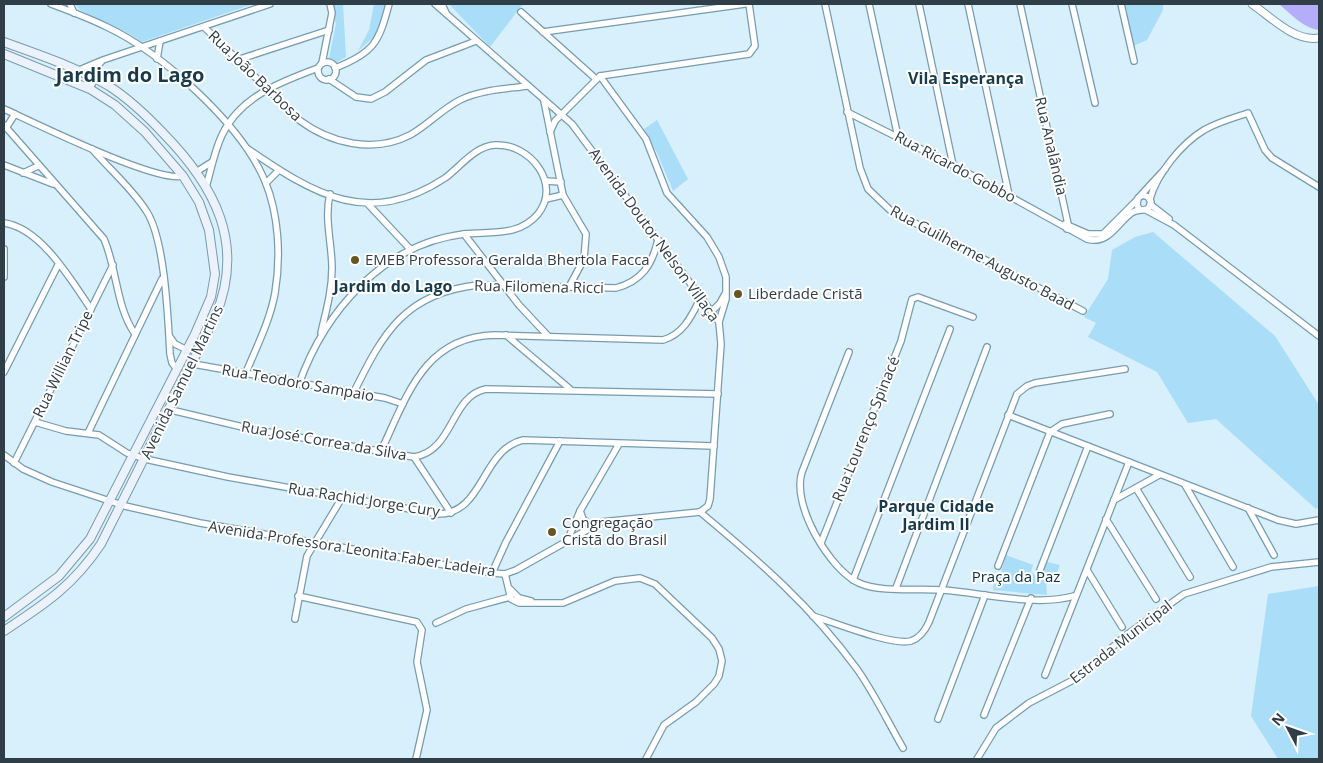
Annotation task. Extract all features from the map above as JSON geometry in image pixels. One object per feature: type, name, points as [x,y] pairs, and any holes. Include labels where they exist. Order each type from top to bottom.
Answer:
[{"type":"main road","name":"Avenida Samuel Martins","points":[[4,42],[95,79],[123,96],[170,140],[196,172],[218,209],[224,226],[227,275],[222,302],[198,354],[101,544],[72,581],[60,593],[4,631]]},
{"type":"main road","name":"Avenida Samuel Martins","points":[[4,54],[90,89],[127,115],[184,176],[209,230],[215,274],[211,297],[187,350],[90,539],[72,564],[50,585],[4,617]]},
{"type":"main road","points":[[184,176],[196,172]]},
{"type":"main road","points":[[191,189],[206,187]]},
{"type":"main road","points":[[187,350],[198,354]]},
{"type":"main road","points":[[177,370],[189,372]]},
{"type":"street","points":[[51,4],[108,27],[141,47],[157,58],[202,98],[248,149],[308,186],[330,194],[368,204],[394,202],[421,192],[446,176],[479,150],[495,145],[512,148],[525,154],[539,168],[546,181],[546,199],[539,213],[521,228],[502,232],[464,234],[411,250],[376,270],[363,282],[320,337]]},
{"type":"street","points":[[70,4],[74,13]]},
{"type":"street","points":[[74,82],[78,71],[103,60],[270,4]]},
{"type":"street","points":[[206,187],[212,162],[227,126],[242,108],[266,89],[318,68],[322,63],[332,13],[330,4]]},
{"type":"street","points":[[335,68],[359,56],[376,42],[389,4]]},
{"type":"street","name":"Avenida Doutor Nelson Villaça","points":[[434,4],[441,7],[580,134],[719,322],[721,344],[710,499],[708,506],[700,512]]},
{"type":"street","points":[[543,32],[745,4]]},
{"type":"street","points":[[550,132],[561,115],[598,77],[749,54],[755,46],[749,4]]},
{"type":"street","name":"Rua Guilherme Augusto Baad","points":[[825,4],[847,112],[864,180],[880,203],[901,217],[1083,311]]},
{"type":"street","points":[[870,4],[898,137]]},
{"type":"street","points":[[919,4],[953,165]]},
{"type":"street","points":[[968,4],[1009,195]]},
{"type":"street","name":"Rua Analândia","points":[[1020,4],[1066,226]]},
{"type":"street","points":[[1072,4],[1095,103]]},
{"type":"street","points":[[1121,4],[1134,61]]},
{"type":"street","points":[[1252,4],[1297,35],[1319,38]]},
{"type":"street","points":[[521,12],[598,77],[646,139],[667,193],[714,246],[723,265],[726,290],[725,308],[719,322]]},
{"type":"street","name":"Rua João Barbosa","points":[[204,27],[299,120],[315,130],[348,144],[363,145],[390,142],[408,135],[452,104],[466,97],[527,86]]},
{"type":"street","points":[[237,60],[329,30]]},
{"type":"street","points":[[157,58],[160,41]]},
{"type":"street","points":[[318,68],[320,75],[356,97],[371,99],[385,92],[426,60],[476,41]]},
{"type":"street","points":[[90,89],[95,79],[96,69],[103,60]]},
{"type":"street","points":[[322,63],[330,63],[335,68],[335,76],[329,80]]},
{"type":"street","points":[[544,101],[563,195],[583,226],[586,242],[584,259],[569,287]]},
{"type":"street","points":[[4,109],[92,148],[165,176],[184,176]]},
{"type":"street","name":"Rua Ricardo Gobbo","points":[[847,112],[953,165],[1092,241],[1104,236]]},
{"type":"street","points":[[1104,236],[1130,214],[1143,210],[1151,202],[1152,190],[1167,168],[1189,142],[1204,130],[1248,113],[1265,150],[1272,158],[1319,187]]},
{"type":"street","points":[[16,114],[5,127],[97,230],[110,252],[128,324],[135,334]]},
{"type":"street","points":[[92,148],[142,204],[152,220],[158,240],[171,360],[177,370]]},
{"type":"street","points":[[245,375],[268,317],[277,280],[275,220],[266,183],[248,149]]},
{"type":"street","points":[[109,168],[117,158]]},
{"type":"street","points":[[196,172],[212,162]]},
{"type":"street","points":[[4,165],[55,185]]},
{"type":"street","points":[[23,172],[38,166]]},
{"type":"street","points":[[1104,236],[1158,173],[1167,168]]},
{"type":"street","points":[[266,183],[280,170]]},
{"type":"street","points":[[546,181],[561,182]]},
{"type":"street","points":[[299,384],[320,337],[331,284],[332,251],[328,208],[330,194]]},
{"type":"street","points":[[546,199],[563,195]]},
{"type":"street","points":[[1138,198],[1146,196],[1174,225],[1319,336]]},
{"type":"street","points":[[1138,198],[1143,210],[1174,225]]},
{"type":"street","points":[[368,204],[411,250]]},
{"type":"street","points":[[4,223],[16,226],[35,237],[91,309]]},
{"type":"street","points":[[464,234],[519,305],[548,336]]},
{"type":"street","name":"Rua Filomena Ricci","points":[[354,392],[380,341],[390,328],[414,307],[442,292],[456,287],[504,285],[616,288],[629,284],[649,268],[658,240]]},
{"type":"street","points":[[4,249],[4,277]]},
{"type":"street","points":[[4,372],[58,265]]},
{"type":"street","name":"Rua Willian Tripe","points":[[14,463],[113,265]]},
{"type":"street","points":[[88,433],[163,278]]},
{"type":"street","points":[[712,311],[720,303],[726,290]]},
{"type":"street","name":"Rua Lourenço Spinacé","points":[[821,543],[910,315],[912,300],[918,296],[973,317]]},
{"type":"street","points":[[381,451],[403,404],[422,370],[439,352],[450,345],[476,335],[663,340],[670,338],[682,329],[701,297]]},
{"type":"street","points":[[853,580],[950,329]]},
{"type":"street","points":[[506,335],[570,389]]},
{"type":"street","points":[[169,336],[175,344],[187,350]]},
{"type":"street","points":[[896,588],[987,347]]},
{"type":"street","points":[[849,352],[798,486],[805,514],[821,543],[853,580],[873,587],[942,590],[1031,598],[1058,599],[1074,596]]},
{"type":"street","name":"Rua Teodoro Sampaio","points":[[193,364],[245,375],[354,392],[403,404]]},
{"type":"street","points":[[813,616],[897,642],[913,640],[925,630],[942,590],[1014,398],[1027,386],[1125,369]]},
{"type":"street","name":"Rua José Correa da Silva","points":[[171,410],[243,428],[414,457],[428,453],[438,445],[464,403],[478,390],[496,388],[570,389],[718,394]]},
{"type":"street","points":[[998,566],[1050,432],[1062,424],[1110,414]]},
{"type":"street","points":[[1008,415],[1248,508],[1296,524],[1319,520]]},
{"type":"street","name":"Rua Rachid Jorge Cury","points":[[35,422],[66,431],[99,435],[133,456],[145,459],[228,477],[432,513],[451,513],[460,509],[469,500],[494,460],[507,446],[523,440],[714,446]]},
{"type":"street","points":[[492,573],[506,542],[560,441]]},
{"type":"street","points":[[568,538],[580,511],[619,444]]},
{"type":"street","points":[[1040,570],[1088,446]]},
{"type":"street","name":"Avenida Professora Leonita Faber Ladeira","points":[[4,455],[14,463],[52,482],[108,502],[200,523],[492,573],[505,574],[524,565],[591,526],[619,519],[700,512]]},
{"type":"street","points":[[414,457],[451,513]]},
{"type":"street","points":[[1045,675],[1074,596],[1128,462]]},
{"type":"street","points":[[1114,500],[1159,475]]},
{"type":"street","points":[[1185,485],[1233,567]]},
{"type":"street","points":[[1136,488],[1190,577]]},
{"type":"street","points":[[295,619],[307,556],[313,543],[343,496]]},
{"type":"street","points":[[1248,508],[1274,555]]},
{"type":"street","points":[[580,511],[583,519],[591,526]]},
{"type":"street","points":[[700,512],[778,578],[813,616],[864,679],[903,748]]},
{"type":"street","points":[[1106,519],[1156,600]]},
{"type":"street","name":"Estrada Municipal","points":[[977,759],[996,728],[1029,702],[1079,676],[1125,636],[1184,594],[1271,567],[1319,562]]},
{"type":"street","points":[[1086,570],[1122,627]]},
{"type":"street","points":[[505,574],[510,589],[510,596],[516,603],[568,602],[615,581],[645,578],[656,584],[717,644],[722,661],[719,676],[696,702],[664,725],[646,759]]},
{"type":"street","points":[[510,589],[522,599],[540,603]]},
{"type":"street","points":[[938,720],[985,595]]},
{"type":"street","points":[[298,596],[417,622],[422,627],[417,662],[427,710],[416,759]]},
{"type":"street","points":[[436,623],[466,609],[510,596]]},
{"type":"street","points":[[984,715],[1031,598]]},
{"type":"green space","points":[[75,4],[253,4],[142,42],[132,35],[80,10]]},
{"type":"green space","points":[[332,4],[343,4],[346,57],[337,62],[329,58],[336,24]]},
{"type":"green space","points":[[374,4],[386,4],[379,32],[358,51],[369,30]]},
{"type":"green space","points":[[449,4],[523,4],[490,47]]},
{"type":"green space","points":[[1122,4],[1163,4],[1163,10],[1147,40],[1133,46]]},
{"type":"green space","points":[[657,120],[688,179],[673,191],[658,155],[644,129]]},
{"type":"green space","points":[[1153,232],[1275,336],[1319,405],[1319,507],[1316,509],[1216,419],[1188,423],[1157,372],[1088,337],[1096,323],[1084,317],[1108,279],[1112,250],[1135,237]]},
{"type":"green space","name":"Praça da Paz","points":[[1006,555],[1033,565],[1031,572],[1041,579],[1044,577],[1044,565],[1047,562],[1060,565],[1056,575],[1046,580],[1047,595],[993,590],[995,574],[1001,572]]},
{"type":"green space","points":[[1319,586],[1319,759],[1278,759],[1251,716],[1268,594]]},
{"type":"shaded area","points":[[1279,4],[1319,4],[1319,30],[1302,24]]},
{"type":"place","name":"EMEB Professora Geralda Bhertola Facca","points":[[355,260]]},
{"type":"place","name":"Liberdade Cristã","points":[[738,294]]},
{"type":"place","name":"Congregação Cristã do Brasil","points":[[552,532]]},
{"type":"district","name":"Jardim do Lago","points":[[130,75]]},
{"type":"district","name":"Vila Esperança","points":[[966,78]]},
{"type":"district","name":"Jardim do Lago","points":[[393,286]]},
{"type":"district","name":"Parque Cidade Jardim II","points":[[936,515]]}]
